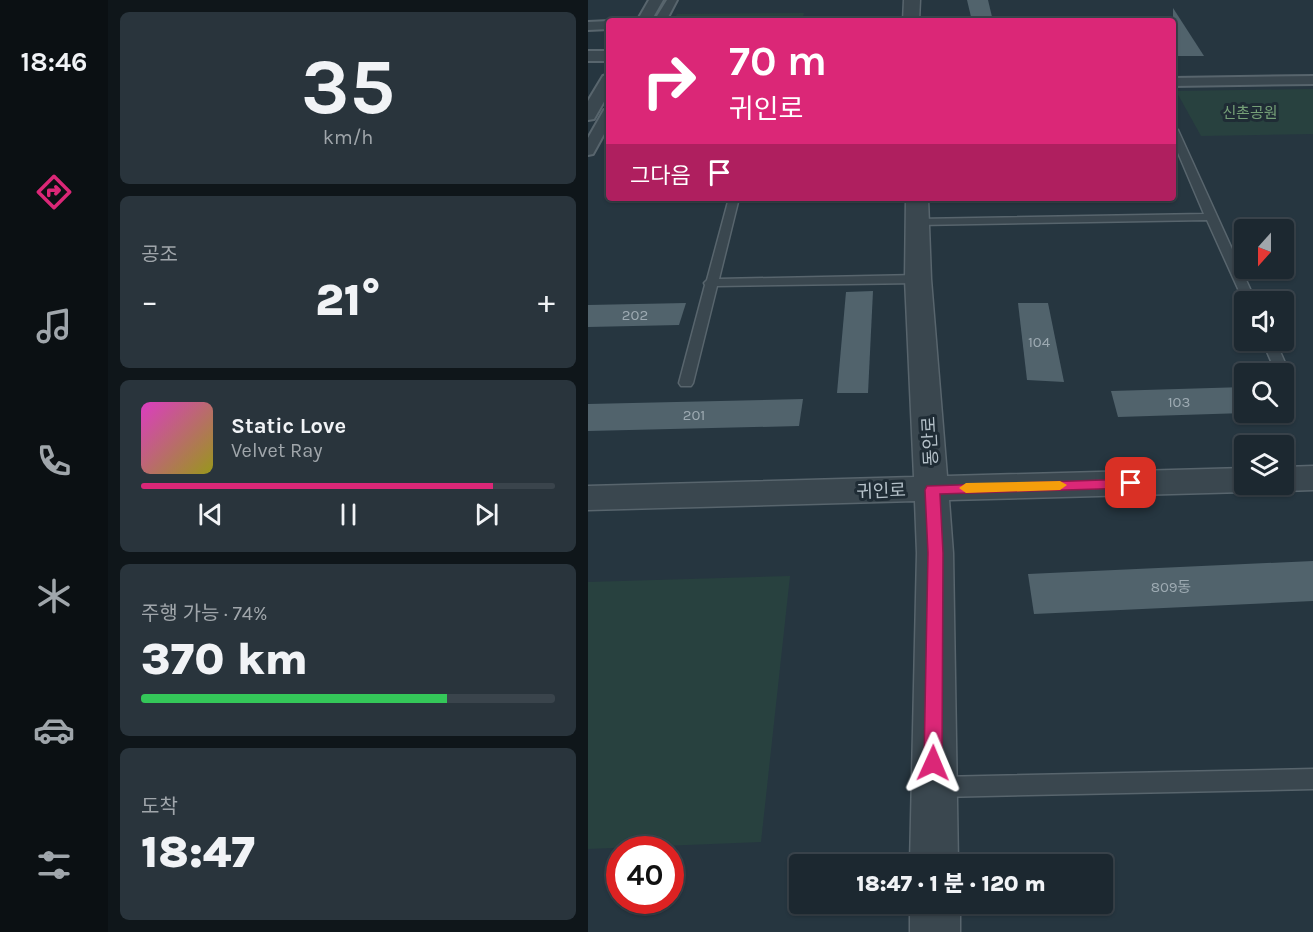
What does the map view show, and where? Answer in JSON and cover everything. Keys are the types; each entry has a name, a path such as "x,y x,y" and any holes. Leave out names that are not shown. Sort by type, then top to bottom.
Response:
{"street":[{"path":"646,18 656,0"},
{"path":"662,18 672,0"},
{"path":"911,18 912,0"},
{"path":"588,26 606,25"},
{"path":"588,57 606,56"},
{"path":"1176,82 1313,80"},
{"path":"588,115 606,88"},
{"path":"588,151 606,119"},
{"name":"동안로","path":"917,210 918,279 935,553 934,854"},
{"path":"1294,479 1313,478"},
{"name":"귀인로","path":"588,498 1234,480"},
{"path":"935,914 935,932"}],"lane":[{"path":"1176,137 1245,291"},
{"path":"686,383 710,283 733,201"},
{"path":"917,210 1211,217"},
{"path":"710,283 918,279"},
{"path":"933,787 1313,779"}],"green space":[{"path":"804,13 803,18 675,18 677,14"},
{"name":"신촌공원","path":"1313,89 1313,134 1201,136 1176,91"},
{"path":"790,576 761,842 684,845 684,836 606,836 606,848 588,849 588,582"}],"building":[{"path":"967,0 988,0 992,18 971,18"},
{"path":"1173,8 1204,56 1176,56 1176,18 1173,18"},
{"path":"873,291 868,393 837,393 846,292"},
{"path":"686,303 679,325 588,327 588,305"},
{"path":"1018,303 1048,303 1064,382 1027,380"},
{"path":"1234,387 1234,413 1118,417 1111,391"},
{"path":"803,399 799,426 588,431 588,404"},
{"path":"1313,561 1313,601 1034,614 1028,574"}],"slow traffic":[{"path":"966,488 1060,485"}],"route":[{"path":"933,763 935,553 932,490 1131,483"}]}
